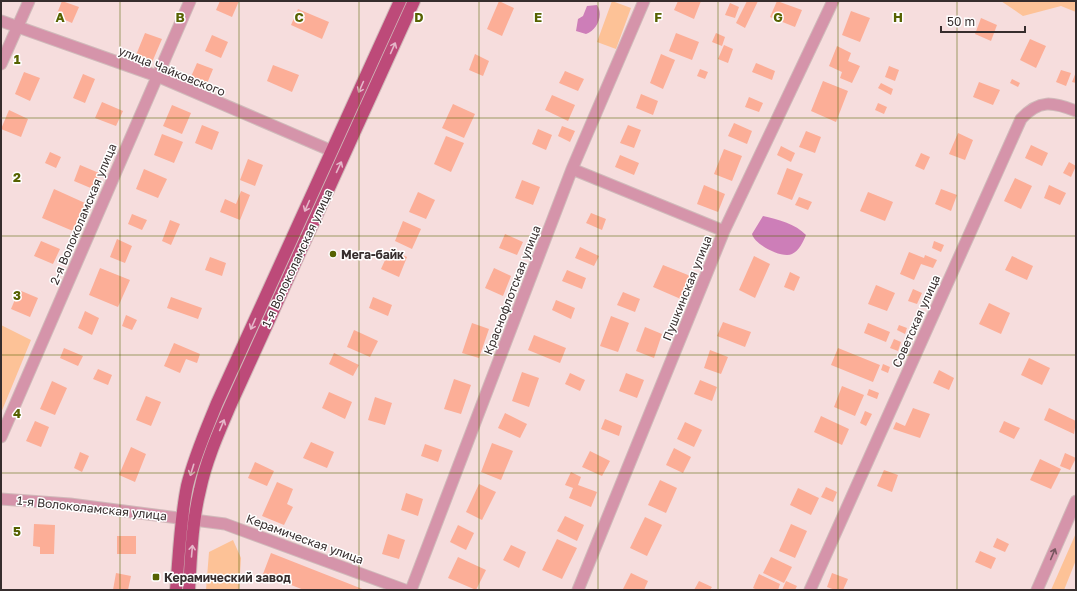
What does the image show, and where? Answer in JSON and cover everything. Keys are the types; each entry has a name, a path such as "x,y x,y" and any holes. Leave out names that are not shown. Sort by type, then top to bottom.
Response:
{"main road":[{"name":"1-я Волоколамская улица","path":"176,590 182,518 189,479 204,436 400,1"},
{"name":"1-я Волоколамская улица","path":"189,590 199,490 206,465 227,413 414,1"}],"street":[{"path":"1,64 29,1"},
{"name":"2-я Волоколамская улица","path":"1,437 190,1"},
{"name":"Краснофлотская улица","path":"411,590 572,169 644,1"},
{"name":"Пушкинская улица","path":"578,590 724,231 833,1"},
{"name":"улица Чайковского","path":"1,21 157,76 332,151"},
{"name":"Советская улица","path":"810,590 1021,119 1030,109 1044,105 1058,104 1076,111"},
{"path":"572,169 724,231"},
{"name":"1-я Волоколамская улица","path":"1,499 70,504 195,520"},
{"path":"1037,590 1076,501"},
{"name":"Керамическая улица","path":"195,520 225,524 405,590"}],"shaded area":[{"path":"612,1 631,8 616,49 597,42"},
{"path":"1001,1 1076,1 1076,12 1061,6 1023,16"},
{"path":"597,5 600,13 596,26 586,34 576,31 578,19 583,16 587,6"},
{"path":"763,216 780,220 802,231 806,235 799,249 792,254 787,255 775,253 758,242 752,234"},
{"path":"1,325 31,340 1,413"},
{"path":"1076,533 1076,560 1064,590 1051,590"},
{"path":"233,540 241,558 239,590 206,590 209,552"}],"building":[{"path":"62,1 79,7 72,23 56,16"},
{"path":"220,1 239,1 232,17 216,10"},
{"path":"499,1 514,8 502,36 487,29"},
{"path":"678,1 701,1 694,19 674,10"},
{"path":"747,1 758,1 745,28 736,23"},
{"path":"777,1 802,10 795,27 770,17"},
{"path":"730,3 739,7 735,18 725,15"},
{"path":"298,9 329,22 322,39 291,25"},
{"path":"851,11 870,18 860,42 842,35"},
{"path":"981,18 997,25 991,41 975,34"},
{"path":"145,33 162,39 150,67 134,60"},
{"path":"676,33 699,42 692,60 669,51"},
{"path":"716,33 725,37 722,46 712,42"},
{"path":"212,35 228,42 221,58 205,51"},
{"path":"1030,39 1046,46 1036,68 1020,60"},
{"path":"724,45 733,49 728,63 718,59"},
{"path":"837,46 851,53 848,61 860,66 852,83 840,78 842,72 829,66"},
{"path":"475,54 489,61 483,76 469,70"},
{"path":"661,54 675,60 663,89 650,83"},
{"path":"197,63 213,69 206,86 190,79"},
{"path":"756,63 775,71 772,80 752,72"},
{"path":"273,65 299,75 292,92 267,81"},
{"path":"889,66 899,70 895,81 885,77"},
{"path":"700,69 708,72 705,79 697,76"},
{"path":"1061,70 1071,73 1066,86 1056,82"},
{"path":"565,71 584,79 578,91 559,83"},
{"path":"24,72 40,78 30,101 15,94"},
{"path":"1076,72 1076,83 1072,82"},
{"path":"83,74 95,79 85,103 73,98"},
{"path":"1012,79 1020,83 1018,87 1010,83"},
{"path":"823,81 848,91 836,122 811,111"},
{"path":"979,82 1000,90 993,105 973,97"},
{"path":"881,83 893,89 891,95 878,88"},
{"path":"641,94 658,101 653,115 636,108"},
{"path":"552,95 575,105 568,121 545,110"},
{"path":"749,97 763,103 759,112 745,107"},
{"path":"102,102 123,111 116,126 95,118"},
{"path":"878,103 887,107 884,114 875,110"},
{"path":"453,104 475,114 464,138 442,128"},
{"path":"172,105 191,113 182,134 163,126"},
{"path":"9,110 28,119 21,137 1,129"},
{"path":"734,123 752,131 747,144 728,136"},
{"path":"202,125 219,132 212,150 195,143"},
{"path":"628,125 641,130 634,148 620,143"},
{"path":"562,126 575,131 570,142 558,136"},
{"path":"538,129 552,135 546,150 532,144"},
{"path":"806,131 821,137 815,153 799,147"},
{"path":"958,133 973,140 965,160 949,154"},
{"path":"162,134 183,142 174,163 154,155"},
{"path":"446,136 464,143 451,172 434,164"},
{"path":"1031,145 1048,153 1042,166 1025,158"},
{"path":"781,146 795,153 791,162 777,155"},
{"path":"724,149 742,156 732,181 714,174"},
{"path":"50,152 61,157 56,168 45,163"},
{"path":"921,153 930,157 924,170 915,166"},
{"path":"620,155 639,163 634,175 615,167"},
{"path":"248,159 263,165 255,186 240,180"},
{"path":"1069,162 1076,166 1071,177 1063,173"},
{"path":"80,165 99,173 93,189 74,181"},
{"path":"787,168 803,174 792,200 777,194"},
{"path":"144,169 167,179 158,198 136,189"},
{"path":"1015,178 1032,186 1021,209 1004,201"},
{"path":"522,180 540,187 533,205 515,198"},
{"path":"704,185 725,194 718,212 697,204"},
{"path":"1049,185 1066,193 1060,205 1044,198"},
{"path":"54,189 85,203 73,231 42,218"},
{"path":"941,189 957,195 951,211 935,204"},
{"path":"241,191 250,195 240,220 220,212 225,199 236,204"},
{"path":"418,192 435,200 426,219 409,212"},
{"path":"868,192 893,202 885,221 860,211"},
{"path":"799,197 812,202 808,210 795,205"},
{"path":"591,213 606,219 602,230 586,223"},
{"path":"132,214 147,220 142,230 128,224"},
{"path":"170,220 180,224 171,245 162,241"},
{"path":"403,221 421,229 412,249 395,241"},
{"path":"505,234 523,242 517,255 499,248"},
{"path":"117,239 132,246 125,263 110,257"},
{"path":"41,241 60,249 53,264 34,256"},
{"path":"934,241 944,245 941,252 932,248"},
{"path":"580,247 599,256 594,266 575,258"},
{"path":"390,249 407,257 399,277 381,269"},
{"path":"909,252 924,258 925,255 937,260 933,268 921,264 914,280 900,274"},
{"path":"754,256 770,264 755,298 739,290"},
{"path":"1012,256 1033,266 1027,280 1005,270"},
{"path":"210,257 226,263 222,276 205,270"},
{"path":"663,265 693,277 683,300 653,287"},
{"path":"100,268 130,280 118,307 89,295"},
{"path":"494,268 511,276 503,296 485,288"},
{"path":"567,270 586,278 582,289 562,281"},
{"path":"790,272 800,277 794,291 784,287"},
{"path":"876,285 895,293 887,311 868,304"},
{"path":"913,289 922,293 917,304 908,301"},
{"path":"19,290 38,298 30,317 11,309"},
{"path":"623,292 640,299 635,312 617,305"},
{"path":"171,297 202,308 198,319 167,308"},
{"path":"373,297 392,305 388,316 369,308"},
{"path":"556,300 575,308 571,319 552,310"},
{"path":"989,303 1010,313 1001,334 979,324"},
{"path":"85,311 99,318 92,335 78,328"},
{"path":"126,315 137,320 132,330 122,326"},
{"path":"611,316 629,323 618,352 600,346"},
{"path":"723,322 751,332 745,347 717,336"},
{"path":"472,323 489,329 479,358 462,353"},
{"path":"868,323 890,332 886,342 864,333"},
{"path":"899,325 907,328 905,334 897,330"},
{"path":"645,327 662,334 654,358 636,351"},
{"path":"354,330 378,341 370,357 347,347"},
{"path":"534,335 566,348 560,363 528,350"},
{"path":"894,339 901,342 898,351 890,348"},
{"path":"174,343 200,354 197,363 186,359 180,373 164,366"},
{"path":"64,348 83,356 78,366 60,358"},
{"path":"838,348 880,365 873,382 831,365"},
{"path":"710,350 728,357 721,374 704,368"},
{"path":"334,353 359,365 353,376 329,364"},
{"path":"1029,358 1050,368 1042,385 1021,375"},
{"path":"883,364 890,367 888,373 881,370"},
{"path":"98,369 112,375 108,385 93,379"},
{"path":"939,370 954,378 949,390 933,383"},
{"path":"522,372 539,378 529,407 512,401"},
{"path":"570,373 585,380 580,391 565,384"},
{"path":"626,373 644,380 637,398 619,391"},
{"path":"454,379 471,385 461,414 444,409"},
{"path":"700,380 717,387 712,401 694,394"},
{"path":"52,381 67,388 55,415 40,409"},
{"path":"842,386 864,395 855,416 834,407"},
{"path":"869,389 879,393 877,399 867,395"},
{"path":"329,392 352,402 345,419 322,408"},
{"path":"146,396 161,402 151,426 136,420"},
{"path":"375,397 392,403 385,425 368,420"},
{"path":"913,408 930,414 920,438 893,429 896,422 905,426"},
{"path":"1049,408 1076,421 1074,434 1044,420"},
{"path":"865,411 872,414 866,426 860,423"},
{"path":"505,413 527,424 520,438 498,428"},
{"path":"821,416 849,429 842,445 814,432"},
{"path":"605,419 622,426 619,436 601,429"},
{"path":"35,421 49,427 41,447 26,441"},
{"path":"1004,421 1020,428 1014,439 999,432"},
{"path":"685,422 702,430 694,447 677,439"},
{"path":"311,442 334,452 327,468 303,458"},
{"path":"492,443 513,451 501,480 481,472"},
{"path":"425,444 442,450 438,462 421,456"},
{"path":"131,447 146,454 135,482 119,475"},
{"path":"674,448 691,457 683,473 666,465"},
{"path":"590,451 610,461 602,476 582,467"},
{"path":"80,452 89,456 82,472 74,468"},
{"path":"1065,453 1076,458 1070,470 1060,466"},
{"path":"1040,459 1061,469 1051,489 1030,480"},
{"path":"255,462 274,471 267,486 248,478"},
{"path":"884,470 898,475 892,492 877,486"},
{"path":"571,472 581,477 578,485 597,492 591,507 569,498 573,488 565,485"},
{"path":"660,480 677,488 666,513 648,505"},
{"path":"277,482 293,489 287,504 293,507 284,525 262,516"},
{"path":"479,484 496,492 482,520 466,512"},
{"path":"826,487 837,492 833,502 821,497"},
{"path":"798,488 819,498 811,515 790,505"},
{"path":"406,493 423,499 418,516 401,510"},
{"path":"565,516 584,525 577,541 557,531"},
{"path":"645,517 662,525 647,556 630,548"},
{"path":"34,524 55,525 54,554 40,554 40,547 33,546"},
{"path":"791,524 807,531 795,558 779,551"},
{"path":"458,525 474,533 466,550 450,542"},
{"path":"388,534 405,540 399,559 382,554"},
{"path":"117,536 136,536 136,554 117,554"},
{"path":"997,538 1009,544 1005,552 993,547"},
{"path":"557,539 577,548 562,579 542,570"},
{"path":"511,545 526,552 519,568 503,560"},
{"path":"980,551 996,558 991,569 975,562"},
{"path":"271,553 365,590 304,590 263,574"},
{"path":"458,557 486,570 476,590 448,578"},
{"path":"771,557 792,567 784,583 763,573"},
{"path":"116,573 131,576 128,590 113,590"},
{"path":"631,573 648,581 644,590 623,589"},
{"path":"832,573 848,579 843,590 835,590 827,587"},
{"path":"759,574 780,584 778,590 757,590 753,588"},
{"path":"699,581 712,587 710,590 694,590"},
{"path":"786,581 797,586 795,590 782,590"}],"place":[{"name":"Мега-байк","path":"333,254"},
{"name":"Керамический завод","path":"156,577"}]}
